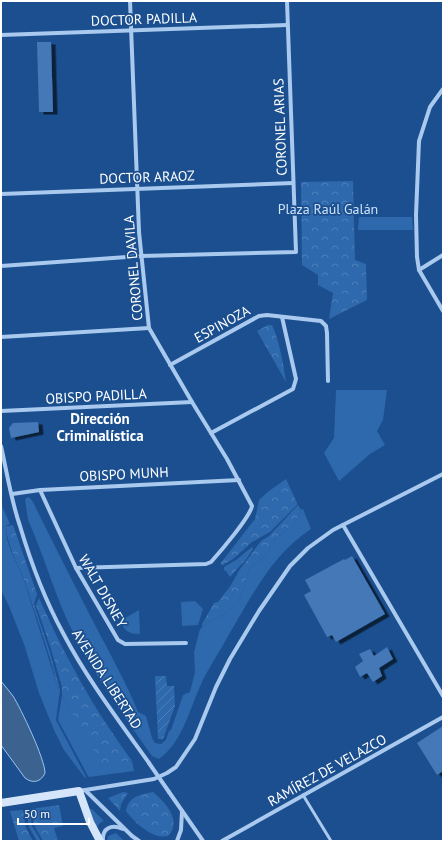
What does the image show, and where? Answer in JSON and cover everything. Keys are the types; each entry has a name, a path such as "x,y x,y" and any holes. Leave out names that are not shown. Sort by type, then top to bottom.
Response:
{"main road":[{"path":"1,803 82,790 90,822 102,841"}],"street":[{"name":"CORONEL DAVILA","path":"76,568 206,564 212,562 251,511 252,506 239,480 170,365 150,328 141,256 130,1"},
{"name":"CORONEL ARIAS","path":"141,256 296,252 287,1"},
{"name":"DOCTOR PADILLA","path":"1,35 287,25"},
{"path":"443,89 430,107 419,141 416,215 417,257 419,270 443,311"},
{"name":"DOCTOR ARAOZ","path":"1,194 293,183"},
{"path":"419,270 443,255"},
{"path":"1,266 141,256"},
{"name":"ESPINOZA","path":"170,365 259,316 267,315 321,321 326,326 328,381"},
{"path":"211,434 293,389 296,379 282,317"},
{"path":"1,337 150,328"},
{"name":"OBISPO PADILLA","path":"1,411 192,402"},
{"name":"AVENIDA LIBERTAD","path":"1,446 19,526 51,609 88,677 203,841"},
{"path":"82,790 154,779 176,767 195,739 216,687 230,659 259,611 290,566 308,548 332,530 443,474"},
{"name":"OBISPO MUNH","path":"12,494 40,490 239,480"},
{"name":"WALT DISNEY","path":"40,490 76,568 118,640 125,644 186,643"},
{"path":"344,525 443,696"},
{"name":"RAMÍREZ DE VELAZCO","path":"222,841 443,718"},
{"path":"82,790 138,841"},
{"path":"177,841 181,830 182,811"},
{"path":"102,841 104,831 115,827 125,829"},
{"path":"132,836 135,841"}],"lane":[{"path":"304,796 331,841"}],"green space":[{"name":"Plaza Raúl Galán","path":"353,181 355,260 366,264 367,300 329,319 333,293 318,285 318,275 302,265 301,182"},
{"path":"359,217 412,217 413,230 358,230"},
{"path":"268,325 272,325 277,339 286,382 257,331"},
{"path":"336,390 387,390 383,420 377,431 385,445 370,454 339,481 324,453 334,438"},
{"path":"286,479 297,505 270,532 252,542 233,559 223,565 220,564 255,519 259,500"},
{"path":"28,497 33,502 123,679 138,712 146,716 152,738 155,743 161,744 166,740 169,731 171,730 183,695 190,692 195,672 194,652 200,629 207,623 223,615 238,602 249,569 266,555 277,537 295,523 301,510 303,509 311,529 297,539 273,564 253,593 205,676 179,736 167,752 159,759 152,756 107,691 86,657 68,622 28,520 25,499"},
{"path":"298,505 301,510 295,523 277,537 266,555 249,569 238,602 223,615 202,627 202,624 214,603 218,602 231,585 240,569 261,541 269,536"},
{"path":"2,506 10,524 6,526 7,539 24,580 57,685 60,690 56,720 86,777 85,778 64,750 54,730 39,693 25,647 1,590"},
{"path":"13,525 37,594 34,604 50,652 60,690 57,685 25,582 7,535 6,527"},
{"path":"252,547 253,549 247,558 230,577 224,570 224,567 236,560"},
{"path":"39,598 76,673 106,723 132,761 101,762 62,695 62,687 36,605"},
{"path":"195,601 203,609 198,625 182,626 181,602"},
{"path":"139,610 140,634 130,633 125,630 120,621"},
{"path":"155,676 166,676 167,686 174,686 175,706 163,739 158,739"},
{"path":"62,695 69,707 130,762 132,761 134,771 88,776 58,720"},
{"path":"123,792 128,793 121,804 120,811 108,798"},
{"path":"153,792 163,801 171,812 174,824 168,836 162,837 150,833 139,825 126,811 127,806 132,799 139,795"},
{"path":"59,805 63,826 54,828 58,841 43,841 34,825 31,809"},
{"path":"26,809 29,809 32,826 41,841 37,841 29,827"},
{"path":"92,809 104,821 97,827 89,810"},
{"path":"23,810 26,828 33,841 19,841 10,811"},
{"path":"116,833 124,841 107,841 108,836"}],"shaded area":[{"path":"1,681 17,702 41,757 45,773 39,780 31,781 25,778 1,745"}],"building":[{"path":"37,42 51,42 53,112 39,112"},
{"path":"38,422 39,432 11,438 9,428 13,423"},
{"path":"352,556 385,614 336,642 332,635 327,637 304,595 311,591 305,580"},
{"path":"387,647 393,659 379,668 382,676 373,682 367,673 360,677 355,667 363,661 359,654 370,649 374,656"},
{"path":"443,726 443,771 437,775 417,743"}],"district":[{"name":"Dirección Criminalística","path":"100,426"}]}
